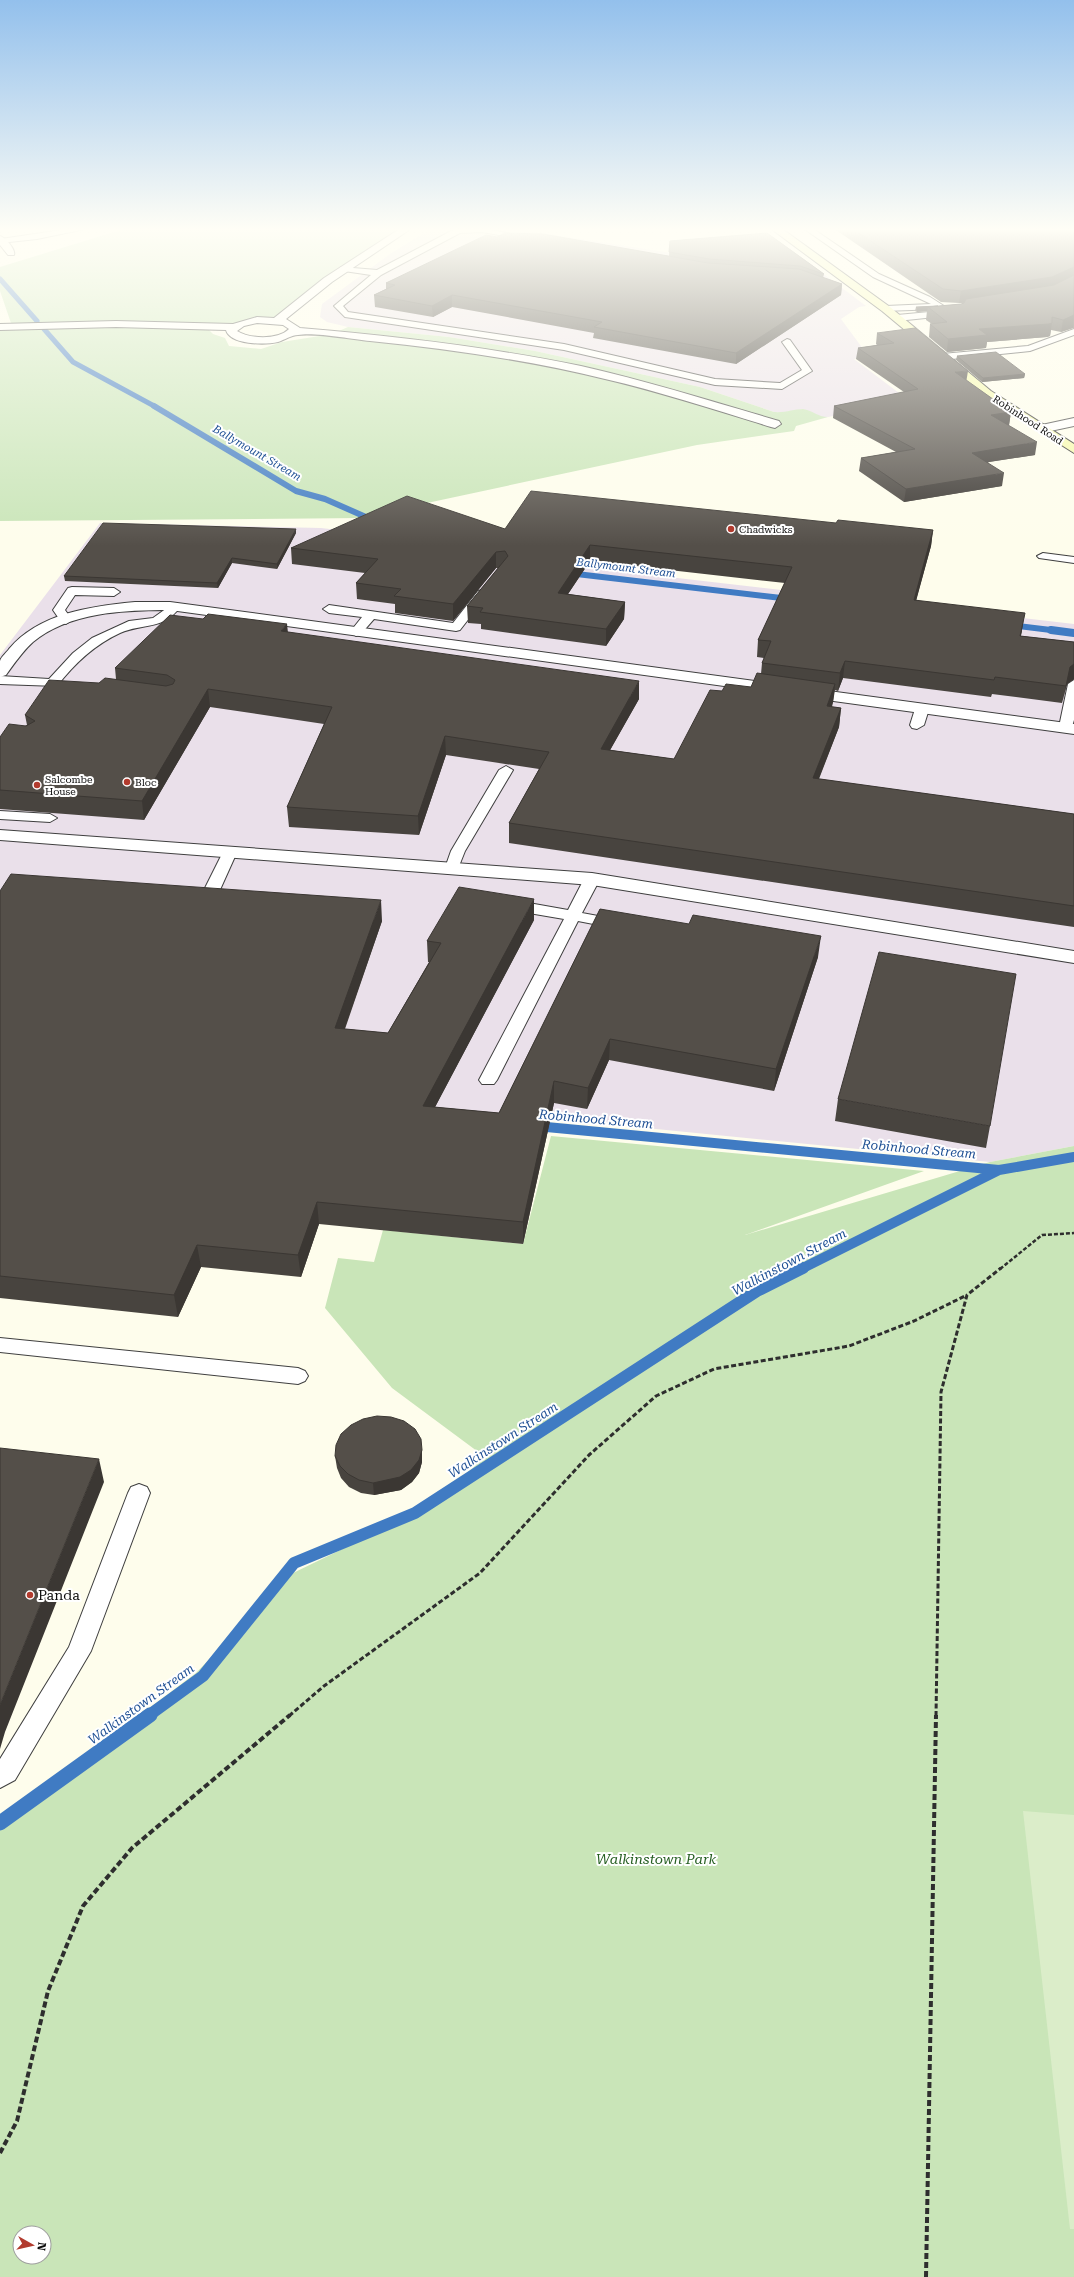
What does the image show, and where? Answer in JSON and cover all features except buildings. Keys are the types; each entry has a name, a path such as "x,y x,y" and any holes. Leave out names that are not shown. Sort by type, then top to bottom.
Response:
{"street":[{"path":"234,334 251,340 275,339 286,334"},
{"path":"335,334 452,347 582,370 653,388 775,424"},
{"name":"Robinhood Road","path":"916,334 987,393 1074,449"},
{"path":"1041,429 1074,422"},
{"path":"0,672 19,647 32,635 52,625 66,620 115,609 151,606 174,607 1070,728"},
{"path":"4,836 592,879 1074,957"}],"lane":[{"path":"479,334 564,347 716,382 782,386 807,371 787,342"},
{"path":"942,357 1030,348 1068,334"},
{"path":"1043,556 1074,560"},
{"path":"329,609 456,627 491,583"},
{"path":"66,620 59,610 72,591 114,592"},
{"path":"52,683 65,666 93,642 115,630 135,623 158,621 174,607"},
{"path":"356,632 371,615"},
{"path":"0,680 68,685"},
{"path":"1070,728 1074,684"},
{"path":"917,725 922,709"},
{"path":"452,868 458,851 506,770"},
{"path":"0,815 50,818"},
{"path":"4,836 20,816"},
{"path":"211,892 230,852"},
{"path":"488,1080 592,879"},
{"path":"523,908 637,927"},
{"path":"0,1345 298,1376"},
{"path":"0,1777 6,1772 79,1651 139,1493"}],"path":[{"path":"0,2153 17,2121 48,1991 83,1906 132,1848 324,1686 480,1573 589,1455 656,1396 714,1369 849,1346 914,1321 967,1295 1042,1235 1074,1232"},
{"path":"926,2277 941,1392 967,1295"}],"shaded area":[{"path":"421,334 852,334 869,357 854,359 911,402 828,417 819,417 803,409 784,413 774,412 700,387 535,351 449,337"},
{"path":"100,523 321,528 414,539 634,573 1074,624 1074,1146 990,1162 0,1064 0,655"}],"green space":[{"path":"0,334 214,334 225,338 229,346 261,349 282,342 330,334 421,334 449,337 535,351 700,387 774,412 803,409 828,417 796,426 794,431 697,445 363,518 0,521"},
{"name":"Walkinstown Park","path":"551,1136 924,1171 745,1235 990,1162 1074,1146 1074,2277 0,2277 0,1821 196,1673 291,1574 427,1508 485,1457 392,1388 325,1308 338,1258 374,1262 383,1230 523,1244"},
{"path":"1023,1811 1074,1815 1074,2229 1070,2229"}],"waterway":[{"name":"Ballymount Stream","path":"49,334 73,362 156,407"},
{"name":"Ballymount Stream","path":"154,406 296,491 325,499 375,521"},
{"name":"Ballymount Stream","path":"568,573 790,599"},
{"name":"Ballymount Stream","path":"1010,625 1054,630"},
{"name":"Ballymount Stream","path":"1054,630 1059,631"},
{"name":"Ballymount Stream","path":"1054,630 1074,633"},
{"name":"Robinhood Stream","path":"536,1126 999,1170"},
{"name":"Walkinstown Stream","path":"999,1170 1074,1157"},
{"name":"Walkinstown Stream","path":"148,1716 203,1676 294,1563 415,1513 757,1291 999,1170"},
{"name":"Walkinstown Stream","path":"0,1823 150,1715"}],"place":[{"name":"Chadwicks","path":"731,529"},
{"name":"Bloc","path":"127,782"},
{"name":"Salcombe House","path":"37,785"},
{"name":"Panda","path":"30,1595"}]}
